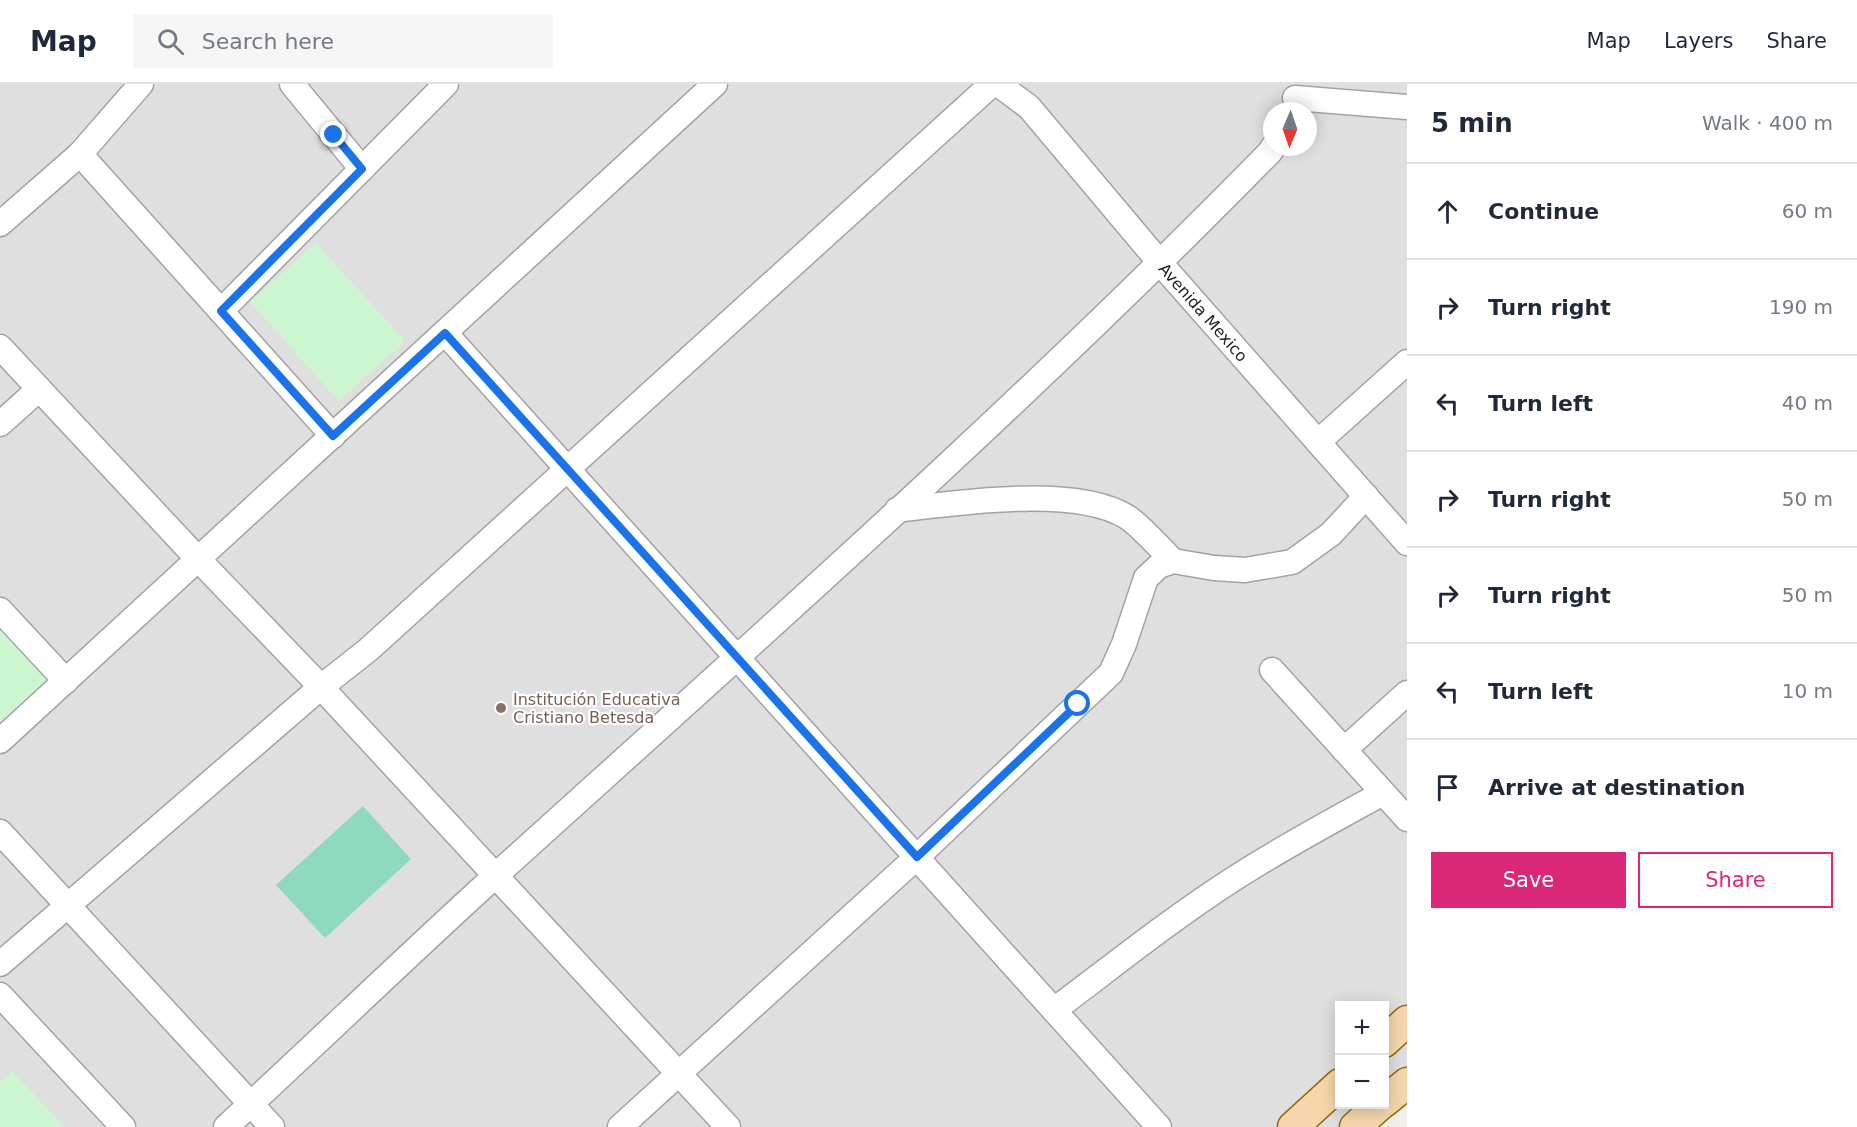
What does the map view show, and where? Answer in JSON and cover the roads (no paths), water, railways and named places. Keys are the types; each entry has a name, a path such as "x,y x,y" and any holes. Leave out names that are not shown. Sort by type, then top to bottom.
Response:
{"main road":[{"path":"1389,1037 1407,1021"},
{"path":"1389,1098 1407,1083"},
{"path":"1293,1127 1335,1089"},
{"path":"1355,1127 1376,1109"}],"street":[{"path":"0,224 80,154 141,84"},
{"path":"292,84 362,169"},
{"path":"221,311 446,84"},
{"path":"0,741 715,84"},
{"path":"0,964 321,687 368,650 992,84"},
{"name":"Avenida Mexico","path":"998,84 1029,107 1161,264 1407,543"},
{"path":"1294,98 1407,107"},
{"path":"80,154 333,436"},
{"path":"226,1127 495,877 739,658 1161,264 1264,156"},
{"path":"445,333 568,467 1159,1127"},
{"path":"0,347 321,687 728,1127"},
{"path":"1318,442 1407,362"},
{"path":"0,424 39,389"},
{"path":"620,1127 917,857 1111,673 1124,644 1146,578 1159,566 1173,561 1214,568 1245,570 1292,562 1331,534 1366,496"},
{"path":"897,510 990,499 1063,500 1100,505 1128,517 1173,561"},
{"path":"0,610 66,681"},
{"path":"1272,670 1407,819"},
{"path":"1344,750 1407,693"},
{"path":"1054,1010 1165,926 1231,880 1291,843 1383,793"},
{"path":"0,832 272,1127"},
{"path":"0,994 123,1127"}],"place":[{"name":"Institución Educativa Cristiano Betesda","path":"501,708"}]}
